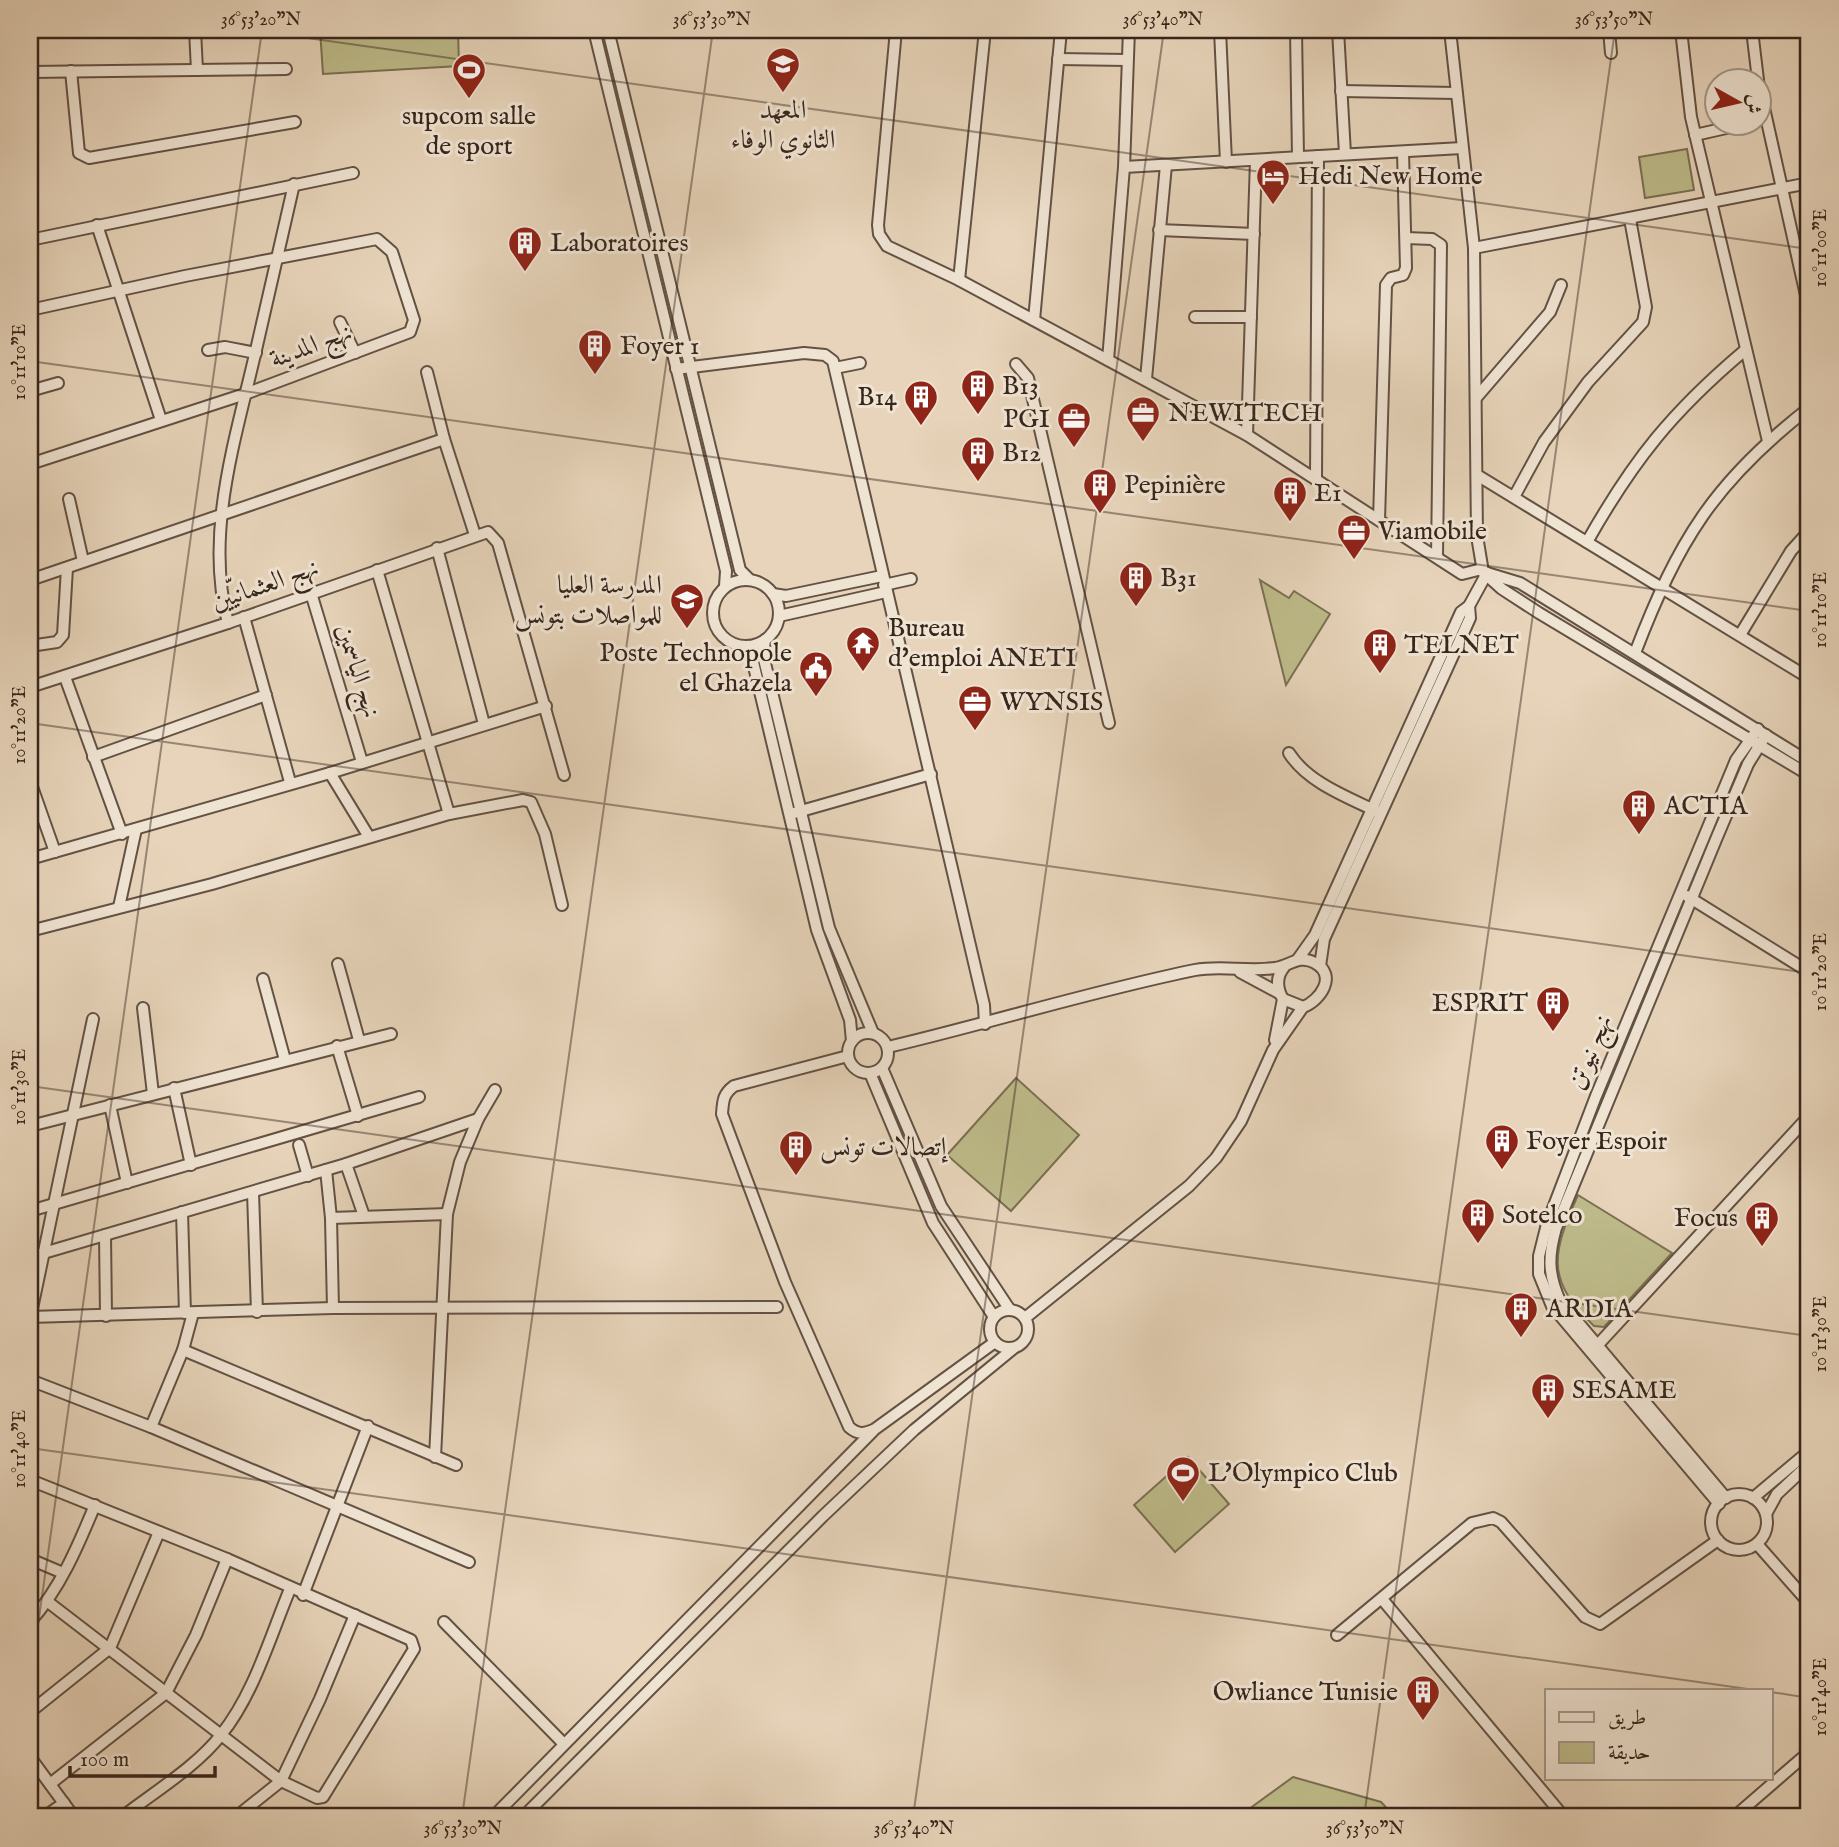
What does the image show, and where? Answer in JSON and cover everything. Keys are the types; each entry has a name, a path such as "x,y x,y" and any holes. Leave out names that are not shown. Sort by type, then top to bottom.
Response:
{"street":[{"path":"195,30 197,70"},
{"path":"594,30 726,571 725,586 714,609 714,623 724,637 744,647 756,647 772,634 779,616 779,604 773,594"},
{"path":"608,30 740,570 750,580 773,594 786,596 911,579"},
{"path":"895,30 878,234 887,246 959,280 1247,435 1316,477 1464,575 1484,571 1520,583 1635,653 1758,736 1809,775"},
{"path":"959,280 985,30"},
{"path":"1034,320 1061,30"},
{"path":"1108,360 1124,167 1129,30"},
{"path":"1220,30 1226,162"},
{"path":"1296,30 1298,157"},
{"path":"1338,30 1345,154"},
{"path":"1450,30 1474,248 1477,536 1484,571 1502,589 1539,612 1758,736 1809,757"},
{"path":"1609,30 1611,53"},
{"path":"1681,30 1695,135 1744,351 1768,441"},
{"path":"1752,30 1756,66"},
{"path":"1058,59 1127,60"},
{"path":"30,72 286,69"},
{"path":"71,71 79,153 89,158 295,122"},
{"path":"1341,90 1456,93"},
{"path":"1695,135 1702,133"},
{"path":"1767,136 1809,309"},
{"path":"1124,167 1462,148"},
{"path":"1379,520 1386,285 1391,278 1405,272 1403,152"},
{"path":"1316,477 1318,156"},
{"path":"1247,435 1256,160"},
{"path":"1146,379 1166,165"},
{"path":"30,240 353,173"},
{"path":"1474,248 1809,183"},
{"path":"228,623 219,570 221,517 245,394 294,184"},
{"path":"1514,497 1544,442 1588,382 1643,322 1646,307 1630,219"},
{"path":"97,225 116,290 161,420"},
{"path":"1159,230 1254,234"},
{"path":"1405,238 1432,239 1441,245 1437,557"},
{"name":"نهج المدينة","path":"30,464 245,394 400,338 413,327 413,313 387,245 377,239 277,257"},
{"path":"30,310 277,257"},
{"path":"1476,398 1550,312 1561,285"},
{"path":"1195,317 1251,317"},
{"path":"340,322 355,353"},
{"path":"208,350 225,346 256,353"},
{"path":"1587,542 1619,485 1660,431 1694,393 1744,351"},
{"path":"676,369 804,353 831,357 985,1006 985,1024"},
{"path":"835,368 859,363"},
{"path":"1016,364 1028,377 1109,723"},
{"path":"427,372 444,439 475,535 486,532 494,535 502,555 564,775"},
{"path":"30,391 58,383"},
{"path":"1635,653 1660,586 1683,542 1713,499 1768,441 1809,408"},
{"path":"30,580 444,439"},
{"path":"1477,475 1809,678"},
{"path":"69,499 83,561"},
{"path":"1740,635 1791,551 1809,531"},
{"name":"نهج العثمانيّين","path":"30,687 228,623 475,535"},
{"path":"438,548 484,724"},
{"path":"30,646 61,639 67,568"},
{"path":"377,570 449,814"},
{"path":"1025,1318 1189,1186 1216,1158 1241,1121 1273,1050 1303,1007 1320,999 1325,986 1320,966 1324,939 1398,761 1470,618 1469,606 1484,571"},
{"path":"725,586 737,579 750,580"},
{"path":"779,616 884,584"},
{"name":"نهج الياسمين","path":"311,593 362,762"},
{"path":"244,617 290,782"},
{"path":"765,640 763,655 829,928 873,1033"},
{"path":"744,647 752,658 817,930 850,1020 852,1041 848,1056 856,1069 870,1073 882,1068 889,1055 888,1047 881,1037 865,1033 852,1041"},
{"path":"65,677 122,834"},
{"path":"93,757 266,695"},
{"path":"30,859 136,830 290,782 330,773 546,706"},
{"name":"نهج نيوتن","path":"1722,1501 1552,1306 1539,1256 1547,1224 1596,1096 1737,760 1758,736"},
{"name":"نهج نيوتن","path":"1546,1280 1556,1228 1758,736"},
{"path":"1289,753 1311,775 1376,811"},
{"path":"330,773 369,837"},
{"path":"788,814 931,774"},
{"path":"30,781 55,852"},
{"path":"30,931 212,884 449,814 523,800 531,802 545,834 562,905"},
{"path":"1273,1050 1281,996 1279,973 1298,959 1315,935 1376,811"},
{"path":"119,908 136,830"},
{"path":"1681,894 1809,972"},
{"path":"1298,959 1320,966"},
{"path":"338,964 359,1040"},
{"path":"888,1047 1196,970 1285,966"},
{"path":"1235,970 1303,1007"},
{"path":"263,979 285,1060"},
{"path":"143,1008 153,1094"},
{"path":"93,1019 30,1317 333,1308 777,1307"},
{"path":"30,1126 391,1034"},
{"path":"337,1046 358,1115"},
{"path":"848,1056 734,1086 723,1101 723,1114 785,1282 849,1427 856,1433 864,1434 875,1429"},
{"path":"523,1817 823,1516 914,1430 1027,1338 1025,1318 1010,1310 941,1206 882,1068"},
{"path":"870,1073 933,1223 994,1317"},
{"path":"174,1088 191,1165"},
{"path":"435,1457 447,1214 460,1162 478,1119 495,1090"},
{"path":"30,1211 419,1097"},
{"path":"110,1105 127,1183"},
{"path":"1593,1350 1809,1116"},
{"path":"30,1257 308,1176 478,1119"},
{"path":"299,1145 308,1176"},
{"path":"346,1164 364,1216"},
{"path":"326,1170 331,1218 333,1308"},
{"path":"253,1192 257,1312"},
{"path":"151,1427 183,1350 189,1313 182,1212"},
{"path":"331,1218 447,1214"},
{"path":"105,1236 106,1315"},
{"path":"1010,1310 994,1317 990,1325 995,1342 1007,1349 1014,1348"},
{"path":"492,1817 875,1429 995,1342"},
{"path":"183,1350 456,1465"},
{"path":"30,1380 151,1427 469,1562"},
{"path":"303,1595 368,1426"},
{"path":"1753,1498 1809,1451"},
{"path":"1766,1514 1753,1498 1742,1494 1722,1501 1711,1520 1718,1540 1736,1550 1757,1544 1764,1536 1766,1514 1777,1494 1809,1464"},
{"path":"30,1480 227,1559 303,1595 411,1640 412,1654 323,1797 317,1798 281,1781 48,1602"},
{"path":"30,1622 48,1602 94,1505"},
{"path":"1337,1635 1472,1523 1493,1518 1501,1522 1585,1617 1600,1623 1718,1540"},
{"path":"30,1712 110,1648 159,1532"},
{"path":"1757,1544 1809,1603"},
{"path":"30,1559 63,1573"},
{"path":"50,1784 166,1693 196,1635 227,1559"},
{"path":"122,1817 221,1735 249,1687 290,1589"},
{"path":"1382,1599 1564,1817"},
{"path":"236,1817 281,1781 320,1699 355,1615"},
{"path":"444,1622 564,1743"},
{"path":"1734,1817 1809,1752"},
{"path":"30,1757 74,1817"},
{"path":"44,1817 64,1803"}],"green space":[{"path":"320,30 458,30 459,66 323,74"},
{"path":"1687,149 1694,190 1645,198 1639,157"},
{"path":"1260,580 1289,598 1294,591 1330,614 1286,685"},
{"path":"1016,1078 1079,1135 1011,1211 947,1155"},
{"path":"1578,1195 1672,1253 1604,1327 1594,1326 1578,1310 1567,1294 1558,1265 1563,1233"},
{"name":"L'Olympico Club","path":"1188,1457 1229,1504 1175,1552 1134,1505"},
{"path":"1293,1777 1381,1802 1395,1817 1238,1817"}],"place":[{"name":"المعهد الثانوي الوفاء","path":"783,94"},
{"name":"supcom salle de sport","path":"469,100"},
{"name":"Hedi New Home","path":"1273,206"},
{"name":"Laboratoires","path":"525,273"},
{"name":"Foyer 1","path":"595,376"},
{"name":"B13","path":"978,416"},
{"name":"B14","path":"921,427"},
{"name":"NEWITECH","path":"1143,443"},
{"name":"PGI","path":"1074,449"},
{"name":"B12","path":"978,483"},
{"name":"Pepinière","path":"1100,515"},
{"name":"E1","path":"1290,523"},
{"name":"Viamobile","path":"1354,561"},
{"name":"B31","path":"1136,608"},
{"name":"المدرسة العليا للمواصلات بتونس","path":"687,630"},
{"name":"Bureau d'emploi ANETI","path":"863,673"},
{"name":"TELNET","path":"1380,675"},
{"name":"Poste Technopole el Ghazela","path":"816,698"},
{"name":"WYNSIS","path":"975,732"},
{"name":"ACTIA","path":"1639,836"},
{"name":"ESPRIT","path":"1553,1033"},
{"name":"Foyer Espoir","path":"1502,1171"},
{"name":"إتصالات تونس","path":"796,1177"},
{"name":"Sotelco","path":"1478,1245"},
{"name":"Focus","path":"1762,1248"},
{"name":"ARDIA","path":"1521,1339"},
{"name":"SESAME","path":"1548,1420"},
{"name":"L'Olympico Club","path":"1183,1503"},
{"name":"Owliance Tunisie","path":"1423,1722"}]}
